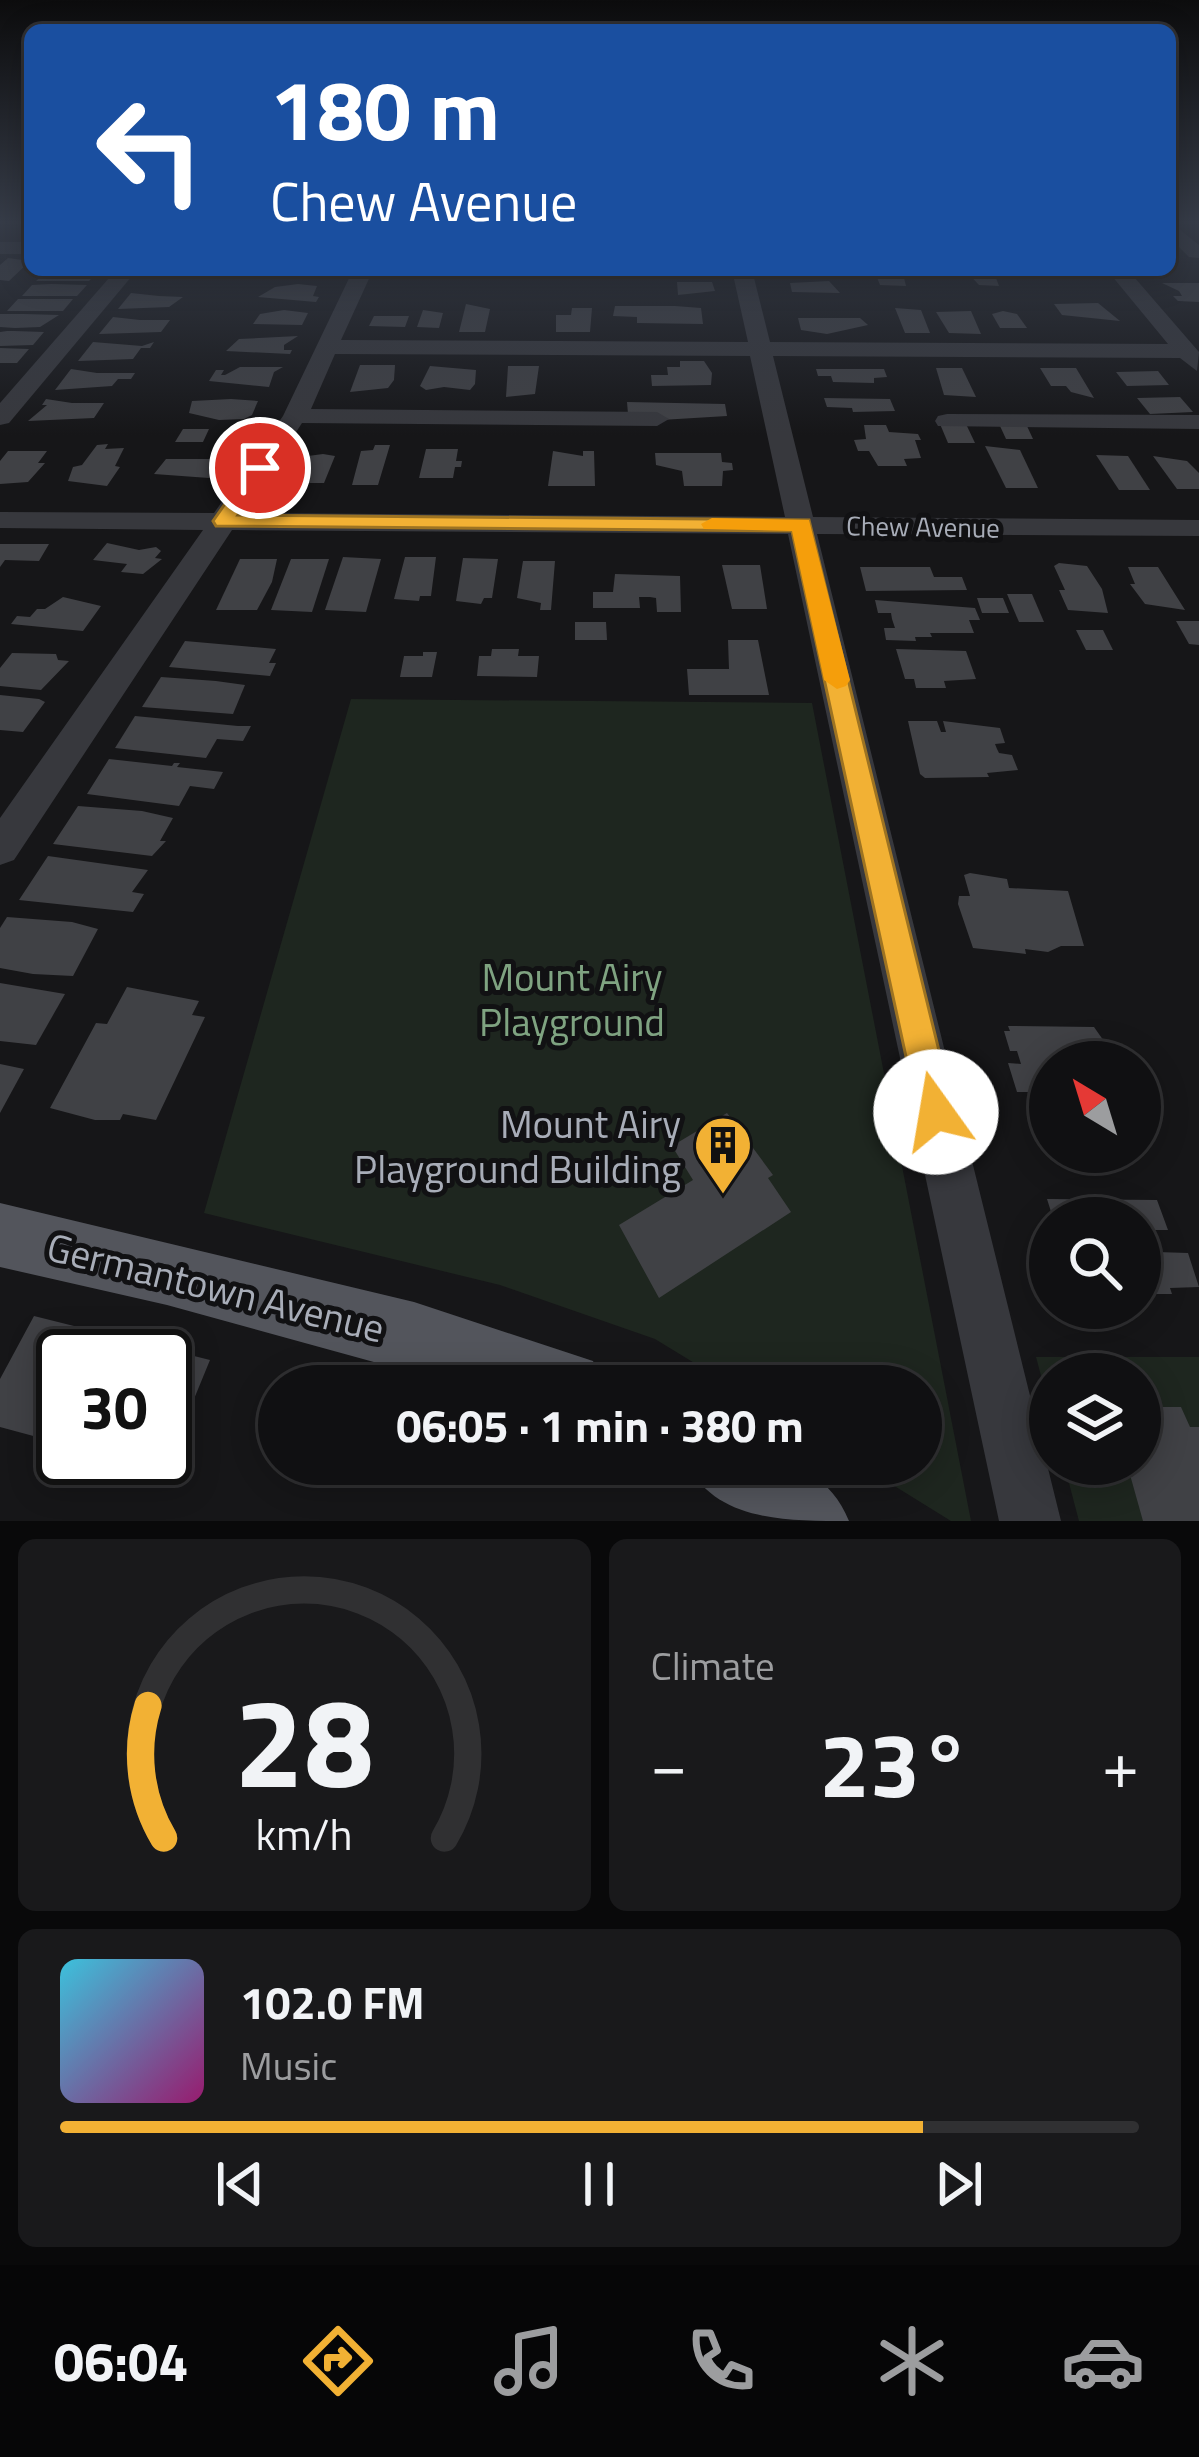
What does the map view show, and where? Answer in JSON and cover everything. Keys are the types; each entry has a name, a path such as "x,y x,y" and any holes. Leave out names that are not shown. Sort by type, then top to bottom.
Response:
{"main road":[{"name":"Germantown Avenue","path":"0,1236 392,1330 502,1365"},
{"path":"756,1485 811,1521"}],"street":[{"path":"0,418 107,293"},
{"path":"0,849 295,416 353,293"},
{"path":"747,293 1030,1521"},
{"path":"1137,293 1193,359"},
{"path":"328,347 760,349 1193,359"},
{"path":"295,416 657,419"},
{"path":"947,421 1199,422"},
{"name":"Chew Avenue","path":"0,520 1199,528"}],"green space":[{"name":"Mount Airy Playground","path":"351,699 812,703 941,1365 698,1365 655,1339 500,1285 204,1213"},
{"path":"1161,1357 1199,1357 1199,1521 1079,1521 1070,1485 1161,1485"},
{"name":"Mount Airy Playground","path":"942,1372 971,1521 951,1521 893,1485 942,1485"}],"building":[{"path":"25,293 80,293 77,296 22,296"},
{"path":"131,293 183,297 169,307 118,309"},
{"path":"314,293 319,297 316,302 258,297"},
{"path":"1199,293 1199,302 1178,301 1173,296"},
{"path":"18,299 73,299 63,311 7,311"},
{"path":"1098,303 1120,321 1062,315 1054,304"},
{"path":"466,304 490,309 485,332 459,332"},
{"path":"615,306 701,308 703,324 637,323 637,317 613,316"},
{"path":"572,308 592,308 590,332 556,332 556,315 571,315"},
{"path":"895,308 921,310 930,333 905,333"},
{"path":"423,310 443,313 439,328 417,327"},
{"path":"971,311 981,334 949,333 936,312"},
{"path":"308,313 302,325 253,324 260,314"},
{"path":"0,314 59,315 40,327 15,328 0,327"},
{"path":"992,314 1017,314 1027,328 1000,328"},
{"path":"374,316 409,316 405,327 369,326"},
{"path":"113,317 170,320 161,332 99,334"},
{"path":"798,318 860,318 868,325 827,334 801,330"},
{"path":"0,332 44,332 33,345 0,346"},
{"path":"298,336 284,345 284,350 292,350 290,354 226,351 239,339"},
{"path":"93,342 142,346 154,342 133,359 78,361"},
{"path":"0,348 29,349 17,363 0,363"},
{"path":"680,361 704,361 712,373 711,385 652,386 651,375 668,375 667,367 680,367"},
{"path":"360,365 395,365 394,380 388,388 350,392"},
{"path":"430,366 476,370 475,384 470,390 426,390 420,386"},
{"path":"508,366 539,366 535,394 506,397"},
{"path":"240,367 283,367 274,372 269,387 209,381 216,370 224,370 221,375 225,375"},
{"path":"936,368 962,368 976,397 944,395"},
{"path":"1040,368 1076,368 1094,398 1066,386 1051,386"},
{"path":"71,369 135,373 112,386 55,390"},
{"path":"816,369 884,369 887,377 874,378 874,383 833,382 831,376 818,376"},
{"path":"1158,371 1169,385 1127,386 1116,372"},
{"path":"1180,397 1193,412 1150,414 1137,398"},
{"path":"824,398 890,399 895,411 853,412 852,408 827,407"},
{"path":"46,399 104,403 94,418 28,421 47,405 42,405"},
{"path":"192,401 258,401 252,415 244,419 219,420 189,413"},
{"path":"627,402 725,404 727,416 661,420 628,414"},
{"path":"940,424 966,424 975,443 948,443"},
{"path":"864,425 886,425 889,432 918,434 921,440 915,440 921,458 904,459 907,466 878,466 869,451 858,451 854,440 866,439"},
{"path":"1000,426 1027,426 1033,439 1006,439"},
{"path":"183,429 209,429 203,442 175,442"},
{"path":"108,444 105,449 124,448 115,466 120,467 107,486 68,481 73,467 82,465 97,445"},
{"path":"375,445 390,445 378,485 352,485 361,451 373,450"},
{"path":"985,446 1020,450 1038,488 1006,488"},
{"path":"426,449 458,449 456,461 462,461 461,467 455,467 453,478 419,478"},
{"path":"8,451 47,451 38,463 45,463 28,482 0,484 0,461"},
{"path":"553,451 583,456 583,451 594,451 595,486 548,486"},
{"path":"216,453 232,453 226,465 214,469 219,473 209,478 154,474 166,459 213,459"},
{"path":"655,453 721,453 722,462 732,463 733,470 723,471 722,486 684,486 682,471 656,465"},
{"path":"1096,455 1128,456 1150,490 1119,490"},
{"path":"308,456 335,456 324,483 299,483"},
{"path":"1153,456 1187,461 1199,473 1199,489 1177,489"},
{"path":"107,543 139,550 156,547 161,551 155,558 162,559 143,574 121,572 127,564 93,560"},
{"path":"0,544 49,544 39,561 5,560 0,567"},
{"path":"343,557 381,559 366,612 325,610"},
{"path":"405,557 436,557 431,596 420,596 419,601 394,599"},
{"path":"463,558 498,559 492,598 484,598 481,604 456,601"},
{"path":"240,559 277,559 272,582 257,610 216,610"},
{"path":"291,559 329,559 312,612 271,610"},
{"path":"523,561 555,561 551,610 540,610 541,603 517,598"},
{"path":"722,565 760,565 767,609 732,609"},
{"path":"1054,566 1087,566 1102,589 1108,613 1068,610"},
{"path":"860,567 930,567 934,577 962,577 967,590 866,591"},
{"path":"1128,567 1158,567 1185,610 1145,604 1130,584 1135,584"},
{"path":"615,574 680,576 681,612 657,612 656,598 650,597 639,597 640,608 593,608 593,592 613,592"},
{"path":"1007,594 1032,594 1044,622 1019,622"},
{"path":"63,597 101,606 83,631 11,624 17,616 30,617"},
{"path":"977,598 1003,598 1009,613 982,613"},
{"path":"875,600 975,608 980,620 969,620 974,633 886,640 884,628 895,628 891,613 878,613"},
{"path":"1176,621 1199,621 1199,645 1189,644"},
{"path":"575,622 606,622 607,640 575,640"},
{"path":"1076,630 1103,630 1113,650 1086,650"},
{"path":"728,640 758,640 769,695 689,695 687,669 729,669"},
{"path":"185,641 276,649 269,663 276,663 270,676 169,667"},
{"path":"492,649 519,649 518,656 539,656 537,677 477,676 479,656 491,656"},
{"path":"896,649 966,651 976,679 944,681 946,688 916,688 914,679 905,679"},
{"path":"423,652 437,652 432,677 400,677 404,656 423,656"},
{"path":"12,653 56,654 58,660 69,661 41,690 0,686 0,668"},
{"path":"161,677 245,685 233,714 142,707"},
{"path":"0,695 45,702 23,732 0,730"},
{"path":"135,716 251,726 243,741 217,739 206,758 115,748"},
{"path":"908,721 937,721 941,732 946,732 943,721 1000,728 1005,743 995,744 997,749 1012,755 1018,770 987,773 989,777 925,778 920,774"},
{"path":"109,759 180,763 177,767 223,772 214,789 190,786 179,806 87,794"},
{"path":"78,806 173,818 160,841 166,841 152,856 53,844"},
{"path":"48,856 148,870 132,892 144,894 133,912 19,900"},
{"path":"964,875 1007,879 1009,888 1068,891 1084,946 1061,946 1048,952 1025,949 1026,954 973,948 958,904 959,896 970,896"},
{"path":"7,917 98,929 73,976 33,974 0,968 0,928"},
{"path":"0,983 65,994 36,1045 0,1041"},
{"path":"127,987 199,1001 192,1015 205,1017 156,1120 123,1114 120,1120 95,1120 50,1108 96,1023 107,1024"},
{"path":"1008,1026 1094,1027 1104,1041 1029,1041 1029,1092 1017,1092 1008,1063 1021,1064 1017,1051 1010,1051 1004,1031 1010,1031"},
{"path":"0,1064 24,1069 0,1113"},
{"name":"Mount Airy Playground Building","path":"727,1113 773,1175 768,1178 791,1212 659,1298 619,1225 693,1180 672,1146"},
{"path":"1161,1252 1188,1253 1199,1287 1170,1288 1172,1294 1161,1294"},
{"path":"34,1316 86,1329 36,1329 36,1437 0,1427 0,1379"},
{"path":"192,1356 210,1360 192,1404"},
{"path":"1161,1407 1181,1407 1190,1427 1199,1427 1199,1521 1143,1521 1133,1485 1161,1485"}],"slow traffic":[{"path":"712,524 801,525 837,680"}],"place":[{"name":"Mount Airy Playground Building","path":"723,1196"}],"route":[{"path":"260,468 224,521 801,525 936,1112"}]}
